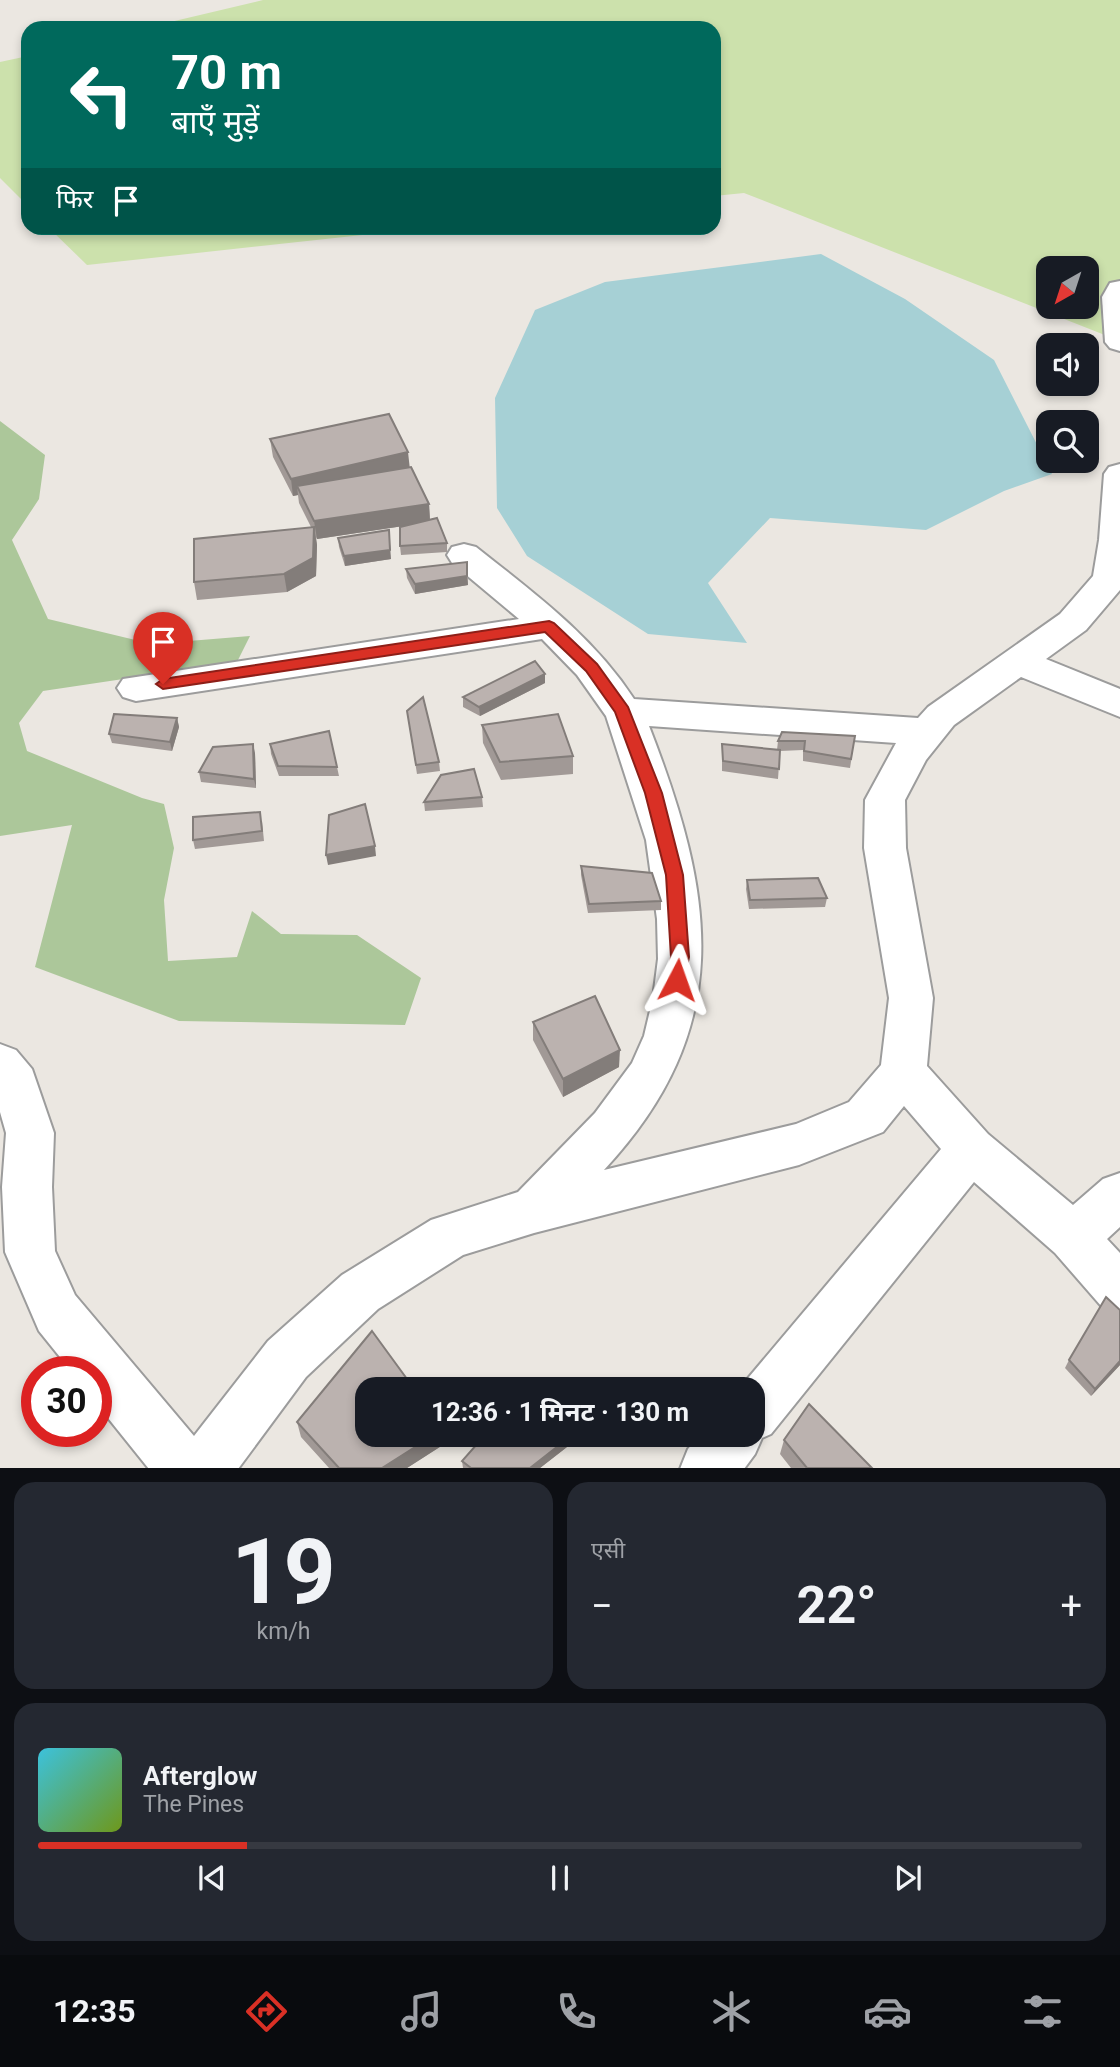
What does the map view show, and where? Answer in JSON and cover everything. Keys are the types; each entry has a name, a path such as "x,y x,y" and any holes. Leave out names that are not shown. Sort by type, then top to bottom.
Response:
{"street":[{"path":"1120,289 1116,297 1120,342"},
{"path":"204,1468 287,1359 360,1293 449,1236 534,1210 799,1144 866,1116 902,1072 911,998 885,848 885,800 910,752 941,716 1073,622 1110,579 1116,540 1120,474"},
{"path":"464,555 549,626 592,668 623,711 653,793 675,875 680,957 671,1027 650,1074 619,1118 534,1210"},
{"path":"136,688 549,626"},
{"path":"1019,662 1120,704"},
{"path":"623,711 927,732"},
{"path":"0,1065 15,1083 30,1133 27,1187 30,1252 57,1313 185,1468"},
{"path":"902,1072 971,1149 1073,1237 1120,1290"},
{"path":"765,1399 971,1149"},
{"path":"1073,1237 1120,1195"},
{"path":"708,1468 726,1447"}],"green space":[{"path":"263,0 1120,0 1120,341 1064,319 1099,319 1099,256 1036,256 1036,308 744,193 721,195 721,21 174,21"},
{"path":"21,58 21,199 0,178 0,62"},
{"path":"56,235 363,235 87,265"},
{"path":"0,421 45,455 39,499 12,540 48,619 152,644 250,636 232,672 130,678 43,691 19,723 27,751 142,798 164,804 174,848 164,900 168,961 237,957 252,911 281,934 357,935 421,978 405,1025 179,1021 35,967 72,825 0,836"}],"water":[{"path":"821,254 905,299 994,360 1036,443 1036,473 1052,474 1004,491 926,530 770,518 708,583 747,643 648,634 527,556 497,508 495,398 535,310 605,282"}],"building":[{"path":"389,414 408,452 291,479 270,439"},
{"path":"411,467 429,504 314,521 297,486"},
{"path":"437,518 447,543 400,546 400,527"},
{"path":"314,527 313,558 284,574 194,582 194,539"},
{"path":"389,530 390,550 344,556 338,538"},
{"path":"467,562 467,576 415,584 406,569"},
{"path":"535,661 545,674 479,707 463,697"},
{"path":"423,697 439,762 416,765 407,711"},
{"path":"114,714 177,718 170,742 109,734"},
{"path":"558,714 573,756 500,762 482,725"},
{"path":"329,731 337,767 278,766 270,744"},
{"path":"782,732 855,736 851,759 804,751 805,741 778,741"},
{"path":"253,744 254,779 199,772 213,747"},
{"path":"722,744 780,750 779,769 723,761"},
{"path":"474,769 482,797 424,802 441,775"},
{"path":"365,804 375,846 326,855 329,815"},
{"path":"260,812 262,831 193,840 193,817"},
{"path":"581,866 652,873 661,901 589,904"},
{"path":"818,878 827,898 750,900 747,880"},
{"path":"595,996 620,1050 563,1079 533,1022"},
{"path":"1106,1297 1120,1310 1120,1361 1095,1389 1069,1360"},
{"path":"372,1331 406,1377 355,1377 355,1447 415,1447 382,1468 339,1468 297,1422"},
{"path":"809,1404 872,1468 807,1468 784,1440"},
{"path":"474,1447 557,1447 530,1468 471,1468 462,1461"}],"route":[{"path":"163,684 549,626 592,668 623,711 653,793 675,875 680,957 677,980"}]}
